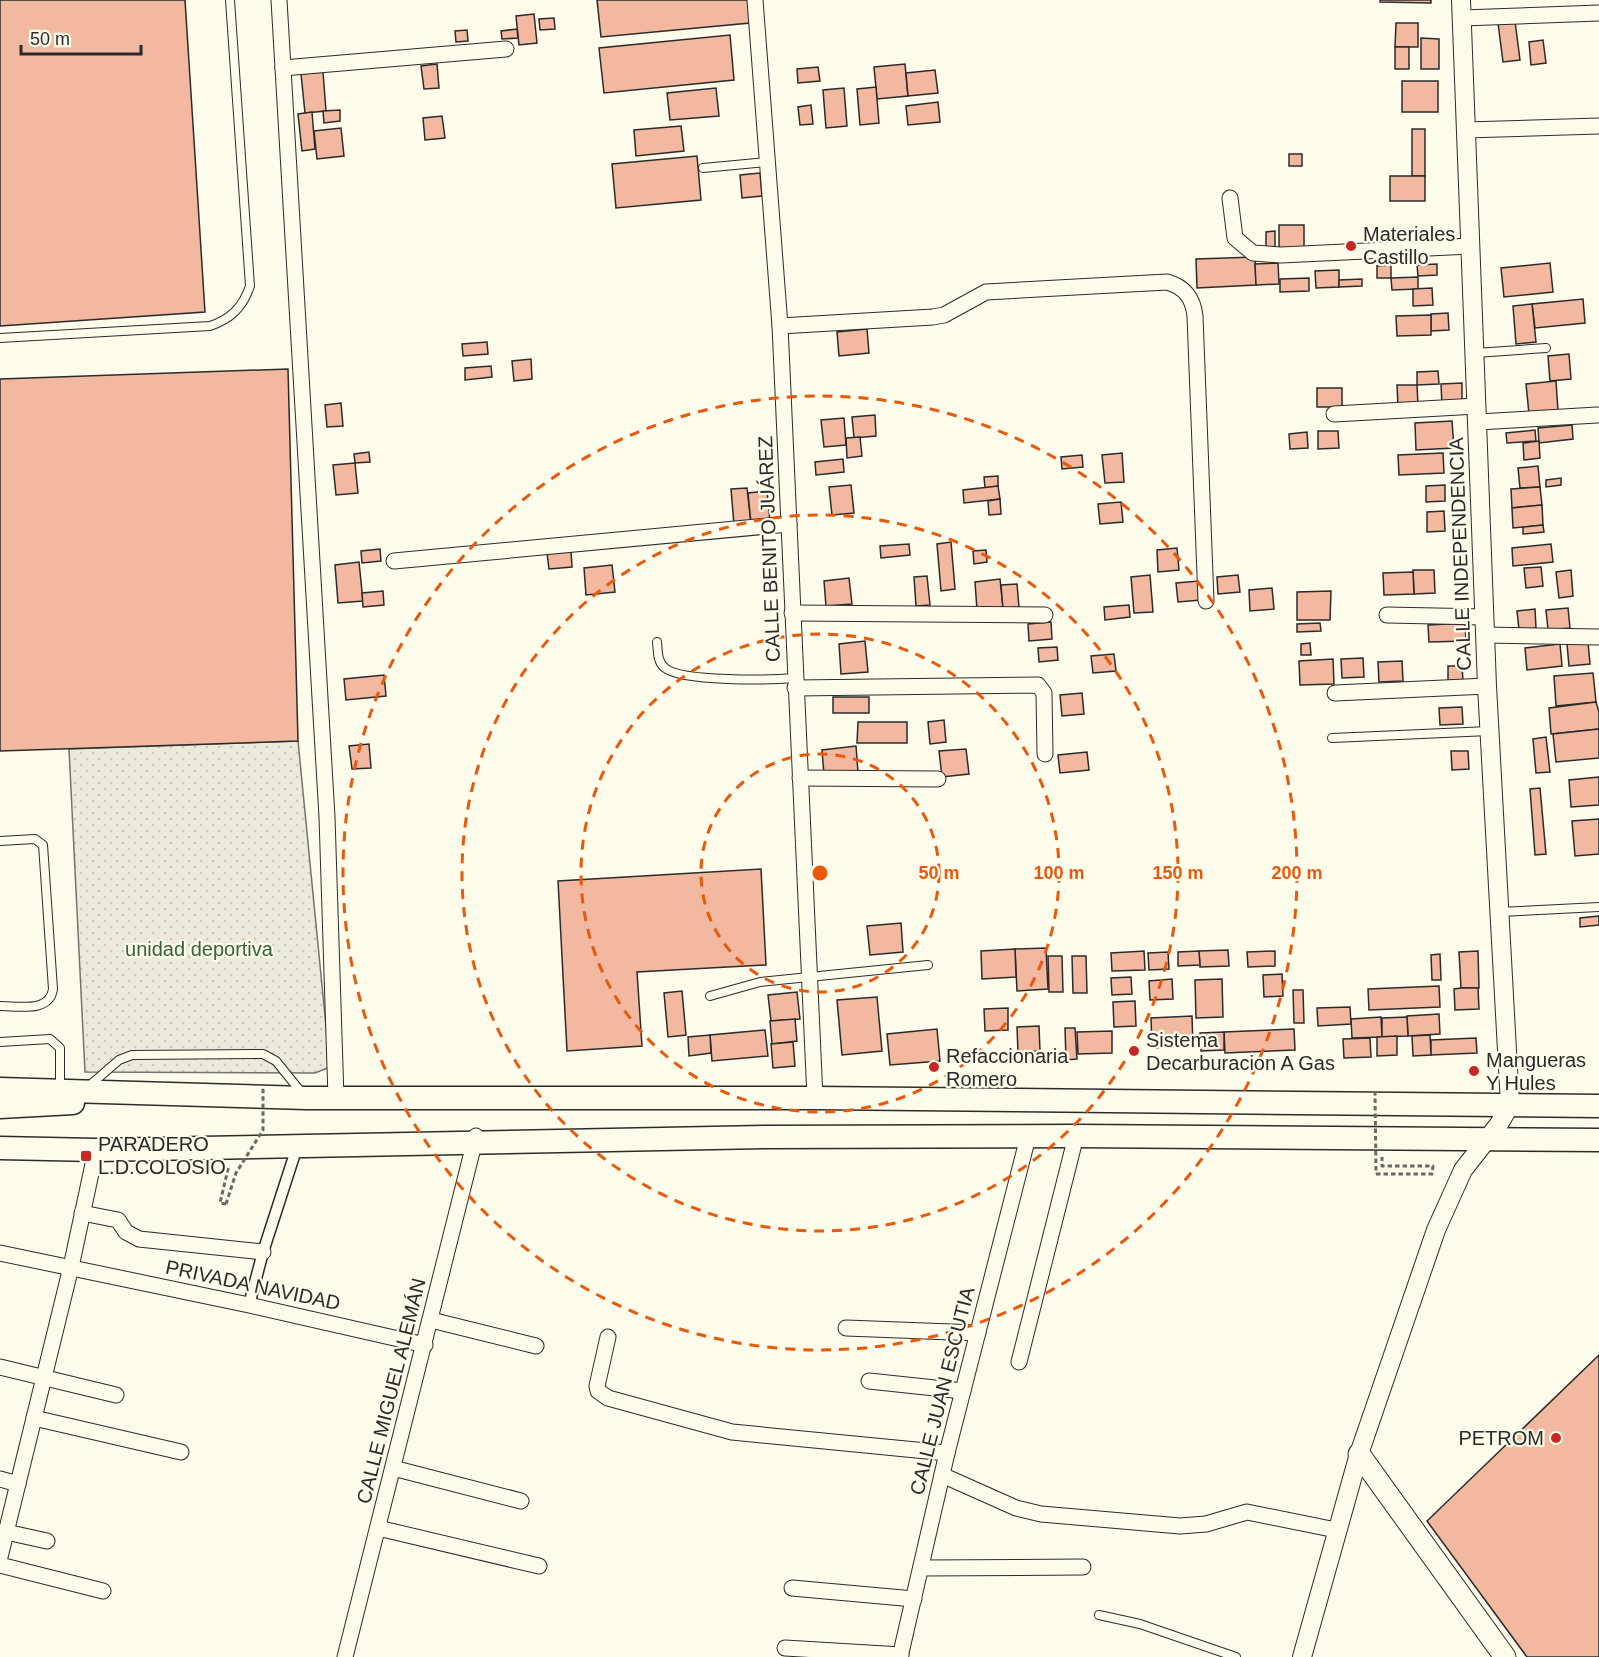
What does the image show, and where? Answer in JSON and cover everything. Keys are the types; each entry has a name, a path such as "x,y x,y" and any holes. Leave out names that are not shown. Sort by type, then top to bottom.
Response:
{"main road":[{"path":"0,1089 306,1098 814,1098 1599,1106"},
{"path":"0,1107 44,1106 88,1101 115,1092"},
{"path":"0,1134 443,1132 482,1140"},
{"path":"0,1148 96,1150 297,1147 482,1140 1076,1136 1599,1140"},
{"path":"1359,1454 1505,1657"}],"street":[{"path":"279,0 327,805 336,1098"},
{"name":"CALLE BENITO JUÁREZ","path":"755,0 780,326 814,1098"},
{"path":"1462,9 1599,13"},
{"name":"CALLE INDEPENDENCIA","path":"1462,9 1487,686 1510,1105"},
{"path":"283,68 506,49"},
{"path":"1466,130 1599,126"},
{"path":"1230,198 1235,238 1253,253 1281,255 1471,246"},
{"path":"780,326 944,315 986,292 1167,282 1182,288 1194,305 1195,316 1206,601"},
{"path":"1334,414 1597,415"},
{"path":"394,561 789,524"},
{"path":"792,613 1046,615"},
{"path":"1387,615 1485,617"},
{"path":"1485,635 1599,637"},
{"path":"795,683 1031,683 1038,685 1044,693 1045,754"},
{"path":"1335,693 1487,686"},
{"path":"800,778 938,779"},
{"path":"1302,1657 1359,1454 1452,1190 1463,1170 1510,1105"},
{"path":"1019,1362 1076,1136"},
{"name":"CALLE JUAN ESCUTIA","path":"901,1656 947,1453 1028,1137"},
{"name":"CALLE MIGUEL ALEMÁN","path":"345,1657 431,1320 482,1140"},
{"path":"249,1305 263,1252 297,1147"},
{"path":"0,1557 71,1267 96,1150"},
{"path":"82,1213 118,1220 126,1232 139,1239 263,1252"},
{"name":"PRIVADA NAVIDAD","path":"0,1254 249,1305 425,1345"},
{"path":"431,1320 536,1346"},
{"path":"846,1328 978,1333"},
{"path":"608,1337 597,1386 598,1391 608,1398 732,1432 947,1453"},
{"path":"0,1367 116,1395"},
{"path":"869,1381 963,1391"},
{"path":"34,1418 181,1452"},
{"path":"393,1468 521,1501"},
{"path":"942,1475 1016,1508 1041,1514 1180,1526 1206,1524 1247,1512 1336,1530"},
{"path":"0,1479 18,1484"},
{"path":"378,1528 539,1566"},
{"path":"6,1532 47,1541"},
{"path":"0,1565 104,1591"},
{"path":"921,1568 1083,1567"},
{"path":"792,1588 914,1599"},
{"path":"785,1648 901,1656"}],"lane":[{"path":"0,338 210,326 235,313 245,301 250,286 230,0"},
{"path":"703,168 768,162"},
{"path":"1475,353 1546,348"},
{"path":"657,642 660,662 665,669 696,678 795,683"},
{"path":"1332,738 1489,731"},
{"path":"0,841 36,839 43,845 53,988 50,999 41,1006 0,1006"},
{"path":"1499,912 1599,906"},
{"path":"710,996 760,982 809,975 928,965"},
{"path":"0,1042 50,1039 56,1042 60,1048 60,1090"},
{"path":"84,1090 119,1060 132,1055 263,1054 276,1061 306,1098"},
{"path":"1099,1615 1140,1624 1236,1657"}],"path":[{"path":"233,1148 220,1203 226,1204 236,1173 263,1130 263,1086"},
{"path":"1375,1091 1376,1174 1432,1174 1432,1166 1382,1166 1382,1139"}],"green space":[{"name":"unidad deportiva","path":"298,741 330,1067 315,1073 85,1072 69,749"}],"building":[{"path":"0,0 185,0 205,312 0,326"},
{"path":"597,0 748,0 750,23 601,37"},
{"path":"1380,0 1431,0 1431,3 1380,2"},
{"path":"534,14 537,43 519,45 516,16"},
{"path":"554,18 555,29 540,30 539,19"},
{"path":"1515,21 1520,60 1503,62 1498,23"},
{"path":"1396,23 1418,23 1418,47 1395,47"},
{"path":"517,29 518,38 502,39 501,31"},
{"path":"467,30 468,41 456,42 455,31"},
{"path":"730,35 734,80 604,93 599,48"},
{"path":"1421,38 1439,39 1439,69 1421,69"},
{"path":"1543,40 1546,63 1531,65 1529,42"},
{"path":"1395,47 1409,47 1409,69 1395,69"},
{"path":"437,64 439,88 424,89 421,66"},
{"path":"905,64 908,96 877,99 874,67"},
{"path":"818,67 820,81 798,83 797,69"},
{"path":"935,70 938,93 908,96 906,73"},
{"path":"323,72 326,111 305,113 301,74"},
{"path":"1402,81 1438,81 1438,112 1402,112"},
{"path":"876,87 879,123 860,125 857,89"},
{"path":"716,88 719,116 670,120 667,93"},
{"path":"844,88 847,126 826,128 823,90"},
{"path":"938,102 940,122 908,125 906,106"},
{"path":"811,105 813,124 800,125 798,107"},
{"path":"340,110 340,121 324,123 323,111"},
{"path":"312,112 315,149 302,151 298,114"},
{"path":"442,116 445,138 425,140 423,118"},
{"path":"681,126 684,151 636,156 634,130"},
{"path":"341,128 344,156 317,159 314,131"},
{"path":"1412,129 1425,129 1425,176 1412,176"},
{"path":"1289,154 1302,154 1302,166 1289,166"},
{"path":"697,156 701,200 616,208 612,164"},
{"path":"760,173 762,196 742,198 740,175"},
{"path":"1390,176 1425,176 1425,201 1390,201"},
{"path":"1279,225 1304,225 1304,248 1279,248"},
{"path":"1275,231 1275,248 1266,249 1266,232"},
{"path":"1255,257 1256,285 1197,288 1196,259"},
{"path":"1278,263 1279,284 1256,285 1255,264"},
{"path":"1550,263 1553,292 1504,297 1501,268"},
{"path":"1437,264 1437,275 1418,276 1417,265"},
{"path":"1391,265 1391,278 1377,278 1377,266"},
{"path":"1339,270 1339,287 1316,288 1315,271"},
{"path":"1418,277 1418,289 1392,290 1391,278"},
{"path":"1309,278 1309,291 1280,292 1280,279"},
{"path":"1362,279 1362,286 1339,287 1339,280"},
{"path":"1432,288 1433,305 1413,306 1413,289"},
{"path":"1583,299 1585,323 1535,328 1532,304"},
{"path":"1532,304 1536,342 1516,344 1513,306"},
{"path":"1448,313 1449,330 1431,331 1431,314"},
{"path":"1431,315 1431,335 1397,336 1396,316"},
{"path":"867,329 869,353 839,356 837,332"},
{"path":"487,342 488,354 463,356 462,344"},
{"path":"1569,354 1571,379 1550,381 1548,356"},
{"path":"531,359 532,379 514,381 512,361"},
{"path":"491,366 492,377 465,380 465,368"},
{"path":"288,369 298,741 0,751 0,379"},
{"path":"1438,371 1439,384 1417,385 1417,372"},
{"path":"1556,381 1558,411 1529,414 1526,384"},
{"path":"1462,383 1462,404 1442,405 1441,384"},
{"path":"1397,385 1417,385 1418,405 1398,406"},
{"path":"1317,388 1342,388 1342,407 1317,407"},
{"path":"341,403 343,426 327,427 325,405"},
{"path":"875,415 876,436 854,438 852,417"},
{"path":"844,418 846,445 824,447 821,420"},
{"path":"1452,421 1454,448 1416,450 1415,423"},
{"path":"1572,425 1573,439 1539,443 1538,428"},
{"path":"1535,430 1536,441 1507,443 1506,433"},
{"path":"1318,431 1338,431 1339,448 1318,449"},
{"path":"1307,432 1308,448 1290,449 1289,434"},
{"path":"860,437 862,456 847,458 846,438"},
{"path":"1539,441 1540,458 1524,460 1523,443"},
{"path":"369,452 370,462 355,463 354,454"},
{"path":"1122,453 1124,482 1105,483 1102,455"},
{"path":"1443,453 1444,473 1399,475 1398,455"},
{"path":"1082,455 1083,467 1062,469 1061,457"},
{"path":"843,459 844,472 816,475 815,462"},
{"path":"355,463 358,493 336,495 333,465"},
{"path":"1538,466 1540,487 1520,488 1518,468"},
{"path":"998,476 998,486 985,488 984,477"},
{"path":"1561,478 1561,485 1546,487 1546,480"},
{"path":"851,485 854,513 832,515 829,487"},
{"path":"1445,485 1445,501 1426,502 1426,486"},
{"path":"998,486 1000,499 964,503 963,490"},
{"path":"1540,487 1542,505 1512,508 1511,489"},
{"path":"747,488 751,523 734,525 731,489"},
{"path":"767,491 770,521 751,523 748,493"},
{"path":"1000,499 1001,514 989,515 988,501"},
{"path":"1121,502 1123,522 1100,524 1098,504"},
{"path":"1542,505 1543,525 1513,528 1512,508"},
{"path":"1444,511 1445,531 1427,532 1427,512"},
{"path":"1543,525 1544,532 1523,534 1523,527"},
{"path":"951,542 955,589 941,591 937,544"},
{"path":"909,544 910,555 881,558 880,546"},
{"path":"1551,544 1553,562 1513,566 1512,548"},
{"path":"1177,548 1179,570 1158,572 1157,550"},
{"path":"380,549 381,561 362,563 361,551"},
{"path":"986,550 987,562 974,564 973,551"},
{"path":"571,551 572,567 549,569 547,553"},
{"path":"359,562 363,601 338,603 335,565"},
{"path":"612,565 615,592 586,595 584,568"},
{"path":"1541,567 1543,586 1526,588 1524,568"},
{"path":"1413,570 1434,570 1435,593 1414,594"},
{"path":"1571,570 1573,596 1559,598 1556,572"},
{"path":"1413,572 1414,594 1384,595 1383,573"},
{"path":"1150,575 1153,612 1134,613 1131,577"},
{"path":"1238,575 1240,592 1218,594 1217,577"},
{"path":"927,576 930,605 916,606 914,577"},
{"path":"849,578 852,604 826,606 824,581"},
{"path":"1000,579 1003,607 977,610 975,582"},
{"path":"1199,581 1201,600 1178,602 1176,583"},
{"path":"1017,584 1019,607 1003,609 1001,585"},
{"path":"1272,588 1274,609 1250,611 1249,590"},
{"path":"383,591 384,605 363,607 362,593"},
{"path":"1331,591 1330,620 1297,620 1297,592"},
{"path":"1129,605 1130,617 1105,620 1104,607"},
{"path":"1568,608 1570,628 1548,630 1546,610"},
{"path":"1535,609 1536,628 1519,630 1517,611"},
{"path":"1051,622 1052,639 1029,641 1028,624"},
{"path":"1320,623 1321,631 1297,632 1297,624"},
{"path":"1465,623 1466,641 1429,642 1428,625"},
{"path":"865,641 868,672 841,674 839,644"},
{"path":"1588,642 1590,664 1569,666 1567,644"},
{"path":"1310,643 1311,655 1301,655 1301,644"},
{"path":"1560,644 1562,666 1527,670 1525,648"},
{"path":"1057,647 1058,660 1039,662 1038,648"},
{"path":"1114,654 1116,671 1093,673 1091,656"},
{"path":"1363,658 1364,677 1342,678 1341,659"},
{"path":"1333,659 1334,684 1300,685 1299,661"},
{"path":"1402,661 1403,681 1379,682 1378,662"},
{"path":"1448,666 1462,666 1463,681 1448,682"},
{"path":"1593,673 1596,702 1556,706 1554,676"},
{"path":"384,675 386,696 346,700 344,679"},
{"path":"1082,693 1084,714 1062,716 1060,695"},
{"path":"833,697 869,697 869,713 833,713"},
{"path":"1596,702 1599,712 1599,729 1551,734 1549,708"},
{"path":"1462,707 1463,724 1440,725 1439,708"},
{"path":"944,720 946,742 930,744 928,722"},
{"path":"858,722 907,722 907,743 857,743"},
{"path":"1599,729 1599,758 1556,762 1553,734"},
{"path":"1546,737 1550,772 1536,773 1533,739"},
{"path":"369,744 371,768 352,769 349,746"},
{"path":"856,746 858,772 824,775 822,750"},
{"path":"966,749 969,774 942,777 939,751"},
{"path":"1451,751 1468,751 1469,769 1452,770"},
{"path":"1087,752 1089,770 1060,773 1058,755"},
{"path":"1599,777 1599,805 1571,807 1569,780"},
{"path":"1540,788 1546,854 1535,855 1530,789"},
{"path":"1599,819 1599,854 1575,856 1572,821"},
{"path":"761,869 766,965 637,972 642,1046 567,1051 558,881"},
{"path":"1599,916 1599,925 1580,927 1580,918"},
{"path":"901,923 903,952 870,955 867,926"},
{"path":"1046,948 1048,989 1017,991 1015,949"},
{"path":"1015,949 1016,977 982,979 981,951"},
{"path":"1228,950 1229,966 1200,967 1199,951"},
{"path":"1144,951 1145,970 1112,971 1111,953"},
{"path":"1199,951 1200,965 1178,966 1178,952"},
{"path":"1275,951 1275,966 1248,967 1247,952"},
{"path":"1478,951 1479,988 1461,988 1459,952"},
{"path":"1168,952 1169,969 1149,970 1148,953"},
{"path":"1440,954 1441,980 1432,980 1431,955"},
{"path":"1048,956 1062,956 1063,992 1049,992"},
{"path":"1072,956 1086,956 1087,993 1073,993"},
{"path":"1282,974 1283,996 1264,997 1263,975"},
{"path":"1131,977 1132,994 1112,995 1111,978"},
{"path":"1172,979 1173,999 1150,1000 1149,981"},
{"path":"1222,979 1223,1017 1196,1018 1195,980"},
{"path":"1439,986 1440,1007 1369,1010 1368,989"},
{"path":"1478,988 1479,1009 1455,1010 1454,989"},
{"path":"1293,990 1303,990 1304,1023 1294,1023"},
{"path":"682,991 686,1035 668,1037 664,993"},
{"path":"797,992 800,1019 771,1021 768,995"},
{"path":"877,997 882,1051 842,1055 837,1000"},
{"path":"1135,1001 1136,1026 1114,1027 1113,1002"},
{"path":"1350,1007 1351,1024 1318,1026 1317,1008"},
{"path":"1008,1008 1008,1030 985,1031 984,1009"},
{"path":"1439,1014 1440,1034 1408,1036 1407,1016"},
{"path":"1192,1016 1193,1046 1152,1048 1151,1018"},
{"path":"1381,1017 1382,1037 1352,1038 1351,1019"},
{"path":"1407,1017 1408,1036 1382,1037 1382,1018"},
{"path":"795,1019 797,1041 772,1044 770,1021"},
{"path":"1039,1026 1040,1051 1018,1052 1017,1027"},
{"path":"1065,1028 1075,1028 1077,1059 1066,1060"},
{"path":"937,1029 940,1061 890,1065 887,1034"},
{"path":"1294,1029 1295,1050 1225,1053 1224,1032"},
{"path":"765,1030 768,1056 712,1061 710,1035"},
{"path":"1112,1031 1112,1053 1078,1054 1077,1032"},
{"path":"1224,1032 1224,1050 1201,1051 1200,1033"},
{"path":"710,1035 711,1053 689,1056 688,1037"},
{"path":"1430,1035 1431,1055 1413,1056 1412,1036"},
{"path":"1397,1036 1397,1055 1377,1056 1377,1037"},
{"path":"1370,1038 1371,1057 1344,1058 1343,1039"},
{"path":"1476,1038 1477,1053 1431,1055 1431,1040"},
{"path":"793,1042 795,1066 773,1068 771,1044"},
{"name":"PETROM","path":"1599,1355 1599,1657 1527,1657 1427,1521"}],"place":[{"name":"Materiales Castillo","path":"1351,246"},
{"name":"Sistema Decarburacion A Gas","path":"1134,1051"},
{"name":"Refaccionaria Romero","path":"934,1067"},
{"name":"Mangueras Y Hules","path":"1474,1071"},
{"name":"PARADERO L.D.COLOSIO","path":"86,1156"},
{"name":"PETROM","path":"1556,1438"}]}
